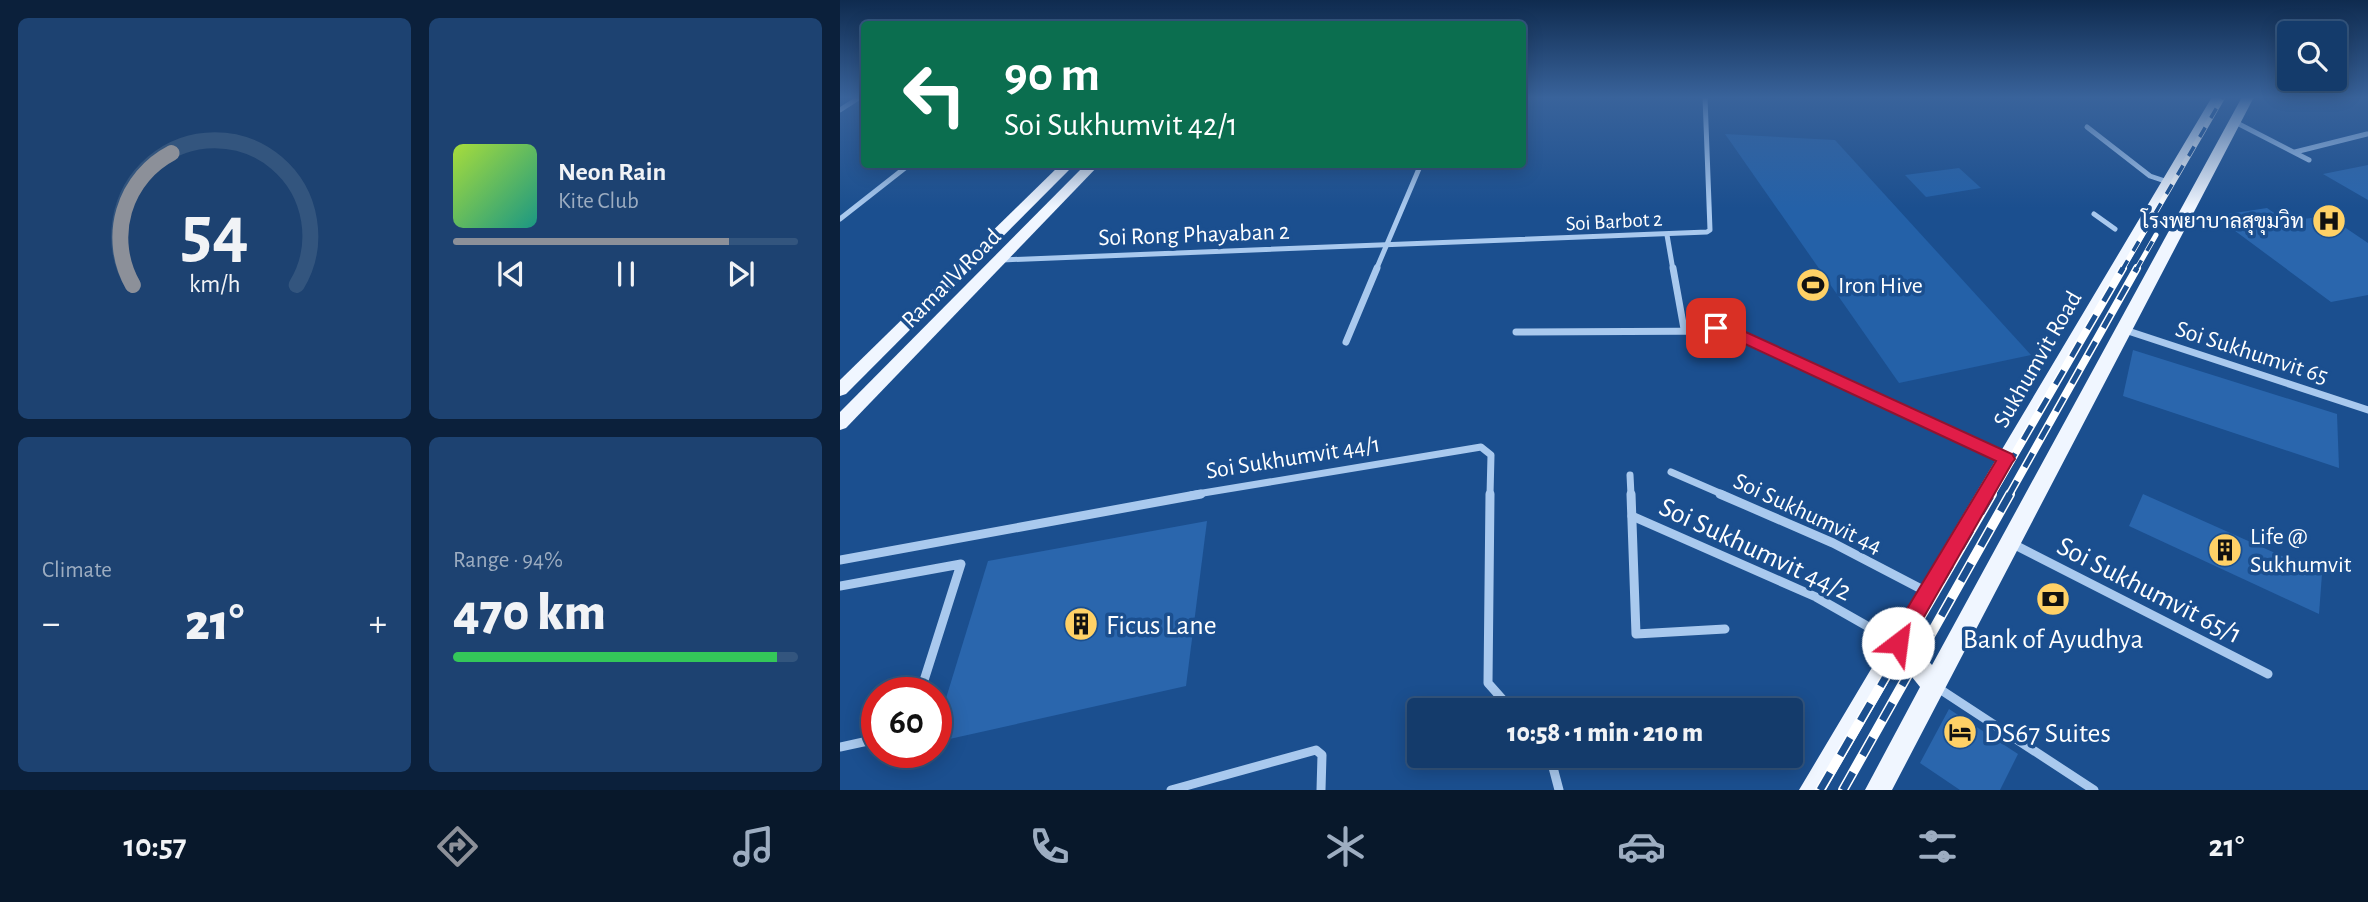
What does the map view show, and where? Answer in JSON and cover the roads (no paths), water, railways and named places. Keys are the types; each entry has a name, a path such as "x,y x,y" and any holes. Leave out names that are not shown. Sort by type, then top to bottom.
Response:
{"main road":[{"name":"Sukhumvit Road","path":"1878,790 2125,330 2200,157 2207,134"},
{"name":"Sukhumvit Road","path":"1812,790 2168,182 2200,157 2223,134"},
{"name":"Rama IV Road","path":"840,390 1065,168"},
{"name":"Rama IV Road","path":"840,423 1090,168"},
{"path":"1898,643 1935,685"}],"street":[{"name":"Soi Barbot 2","path":"1387,246 1703,233 1710,230 1706,134"},
{"path":"2096,134 2150,176 2168,182"},
{"path":"2258,134 2309,160"},
{"path":"2294,153 2367,134"},
{"path":"840,219 905,168"},
{"path":"1346,342 1419,168"},
{"path":"2094,214 2115,229"},
{"path":"1667,235 1684,329"},
{"name":"Soi Rong Phayaban 2","path":"1002,260 1387,246"},
{"path":"1516,332 1684,329 1732,331 2006,459"},
{"name":"Soi Sukhumvit 65","path":"2125,330 2368,410"},
{"name":"Soi Sukhumvit 44/1","path":"840,559 1114,508 1481,447 1491,455 1488,683 1501,698"},
{"name":"Soi Sukhumvit 44","path":"1671,472 1833,543 1928,592"},
{"path":"1630,475 1636,634 1725,629"},
{"name":"Soi Sukhumvit 44/2","path":"1632,516 1815,597 1898,643"},
{"name":"Soi Sukhumvit 65/1","path":"2012,544 2268,674"},
{"path":"840,586 961,564 925,677"},
{"path":"1935,685 2094,790"},
{"path":"840,747 861,742"},
{"path":"1171,790 1316,750 1321,751 1321,790"},
{"path":"1553,768 1559,790"}],"railway":[{"path":"2122,270 2201,134"},
{"path":"2136,270 2156,235"},
{"path":"1991,495 2123,268"},
{"path":"2009,495 2137,268"},
{"path":"1820,790 1992,494"},
{"path":"1843,790 2010,494"}],"place":[{"name":"โรงพยาบาลสุขุมวิท","path":"2329,221"},
{"name":"Iron Hive","path":"1813,285"},
{"name":"Life @ Sukhumvit","path":"2225,550"},
{"name":"Bank of Ayudhya","path":"2053,599"},
{"name":"Ficus Lane","path":"1081,624"},
{"name":"DS67 Suites","path":"1960,732"}]}
